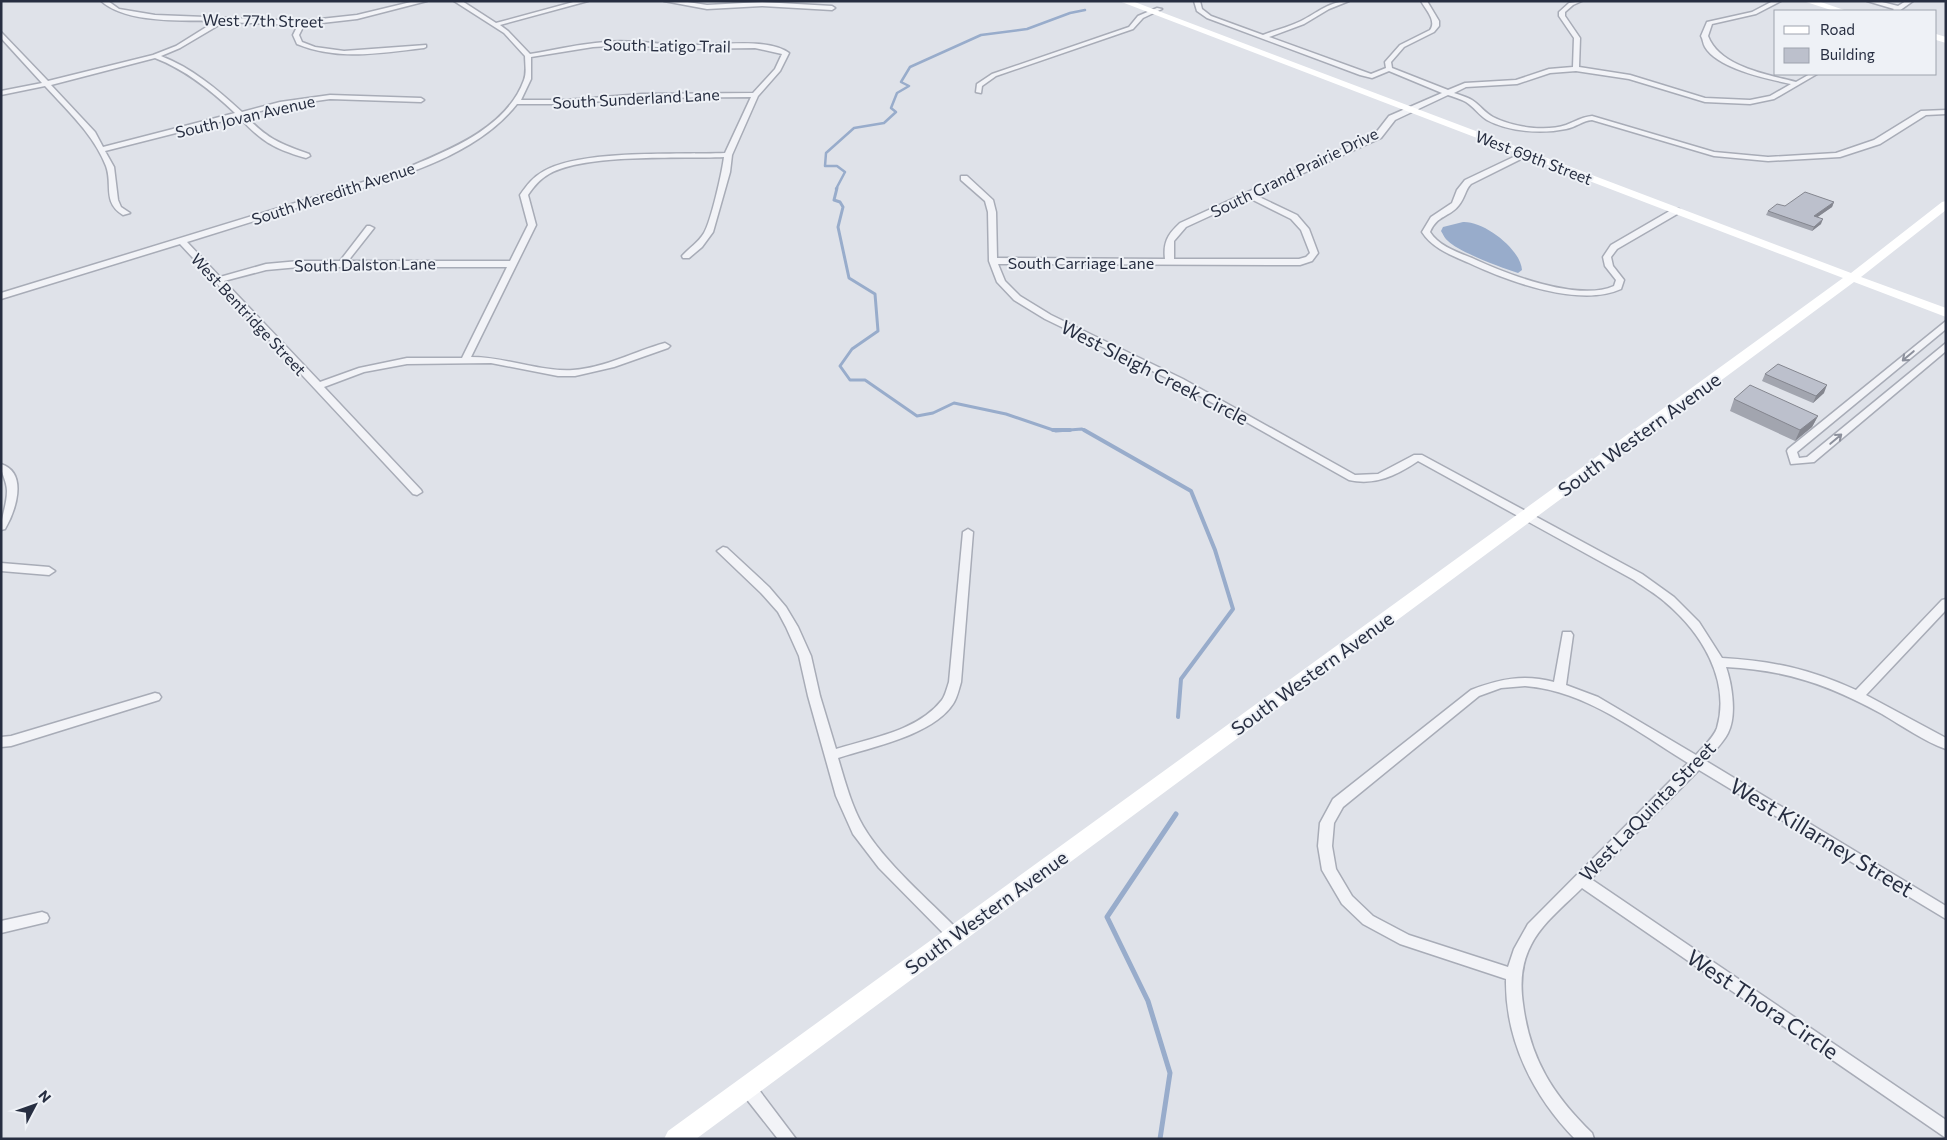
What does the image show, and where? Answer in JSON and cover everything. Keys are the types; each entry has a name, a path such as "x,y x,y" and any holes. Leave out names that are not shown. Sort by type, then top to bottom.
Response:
{"main road":[{"name":"West 69th Street","path":"1123,1 1155,11 1531,152 1855,275 1946,313"},
{"name":"West 69th Street","path":"1138,1 1155,11"},
{"path":"1806,1 1839,10"},
{"name":"West 69th Street","path":"1531,152 1676,211 1946,306"},
{"name":"South Western Avenue","path":"676,1139 1855,275 1946,204"}],"street":[{"name":"West 77th Street","path":"104,1 118,10 137,15 221,21 302,23 365,15 424,1"},
{"path":"457,1 506,32 528,56"},
{"path":"557,1 565,6"},
{"path":"494,25 585,1"},
{"path":"667,1 707,7 762,4 832,8"},
{"path":"1198,1 1200,10 1209,17 1362,74 1372,76 1389,69 1469,101 1489,118 1519,128 1553,129 1567,127 1583,119 1592,118 1686,147 1714,154 1752,159 1837,155 1877,142 1924,113 1946,112"},
{"path":"1262,37 1302,23 1326,8 1346,1"},
{"path":"1389,69 1388,62 1402,46 1432,31 1436,26 1436,21 1424,1"},
{"path":"1576,69 1577,38 1562,16 1562,12 1579,1"},
{"path":"1778,1 1754,13 1709,23 1704,39 1708,47 1723,60 1797,84"},
{"path":"1870,1 1896,10 1910,1"},
{"path":"979,92 979,85 994,75 1131,28 1140,17 1155,11"},
{"path":"1,92 46,84 155,56 178,47 221,21"},
{"path":"302,23 296,35 299,43 310,49 327,53 424,46"},
{"path":"1,34 85,124 102,150 110,167 114,200 118,208 126,213"},
{"name":"South Latigo Trail","path":"528,56 614,43 686,47 748,46 778,49 786,53 778,70 755,95"},
{"path":"155,56 176,63 190,71 241,114 259,135 279,146 306,156"},
{"name":"South Meredith Avenue","path":"1,296 402,172 457,147 484,132 516,102 529,77 528,56"},
{"name":"South Grand Prairie Drive","path":"1170,262 1167,244 1172,234 1183,225 1378,136 1392,118 1465,85 1517,82 1549,71 1576,69 1613,73 1685,95 1728,102 1750,102 1772,98 1812,75"},
{"path":"686,256 700,245 710,232 726,172 728,155 755,95"},
{"name":"South Sunderland Lane","path":"516,102 565,102 642,96 755,95"},
{"name":"South Jovan Avenue","path":"102,150 280,104 330,97 420,100"},
{"path":"1531,152 1468,182 1461,190 1460,199 1456,206 1435,216 1428,223 1426,232 1431,240 1442,248 1526,284 1576,292 1611,291 1618,287 1620,280 1609,266 1607,257 1614,247 1676,211"},
{"path":"466,359 532,224 532,213 526,206 524,195 528,185 540,176 561,166 595,160 728,155"},
{"name":"West Sleigh Creek Circle","path":"964,178 988,200 992,212 993,261 1001,282 1017,298 1048,317 1180,381 1353,478 1369,480 1386,476 1418,457"},
{"name":"South Carriage Lane","path":"993,261 1300,262 1309,259 1314,253 1305,229 1294,217 1249,195"},
{"path":"342,264 370,228"},
{"name":"West Bentridge Street","path":"182,241 417,492"},
{"name":"South Dalston Lane","path":"218,280 266,267 299,264 513,264"},
{"path":"1946,324 1792,452 1795,462 1810,460 1946,346"},
{"path":"318,386 362,370 407,361 466,359 512,363 558,373 575,373 612,365 665,346"},
{"name":"West LaQuinta Street","path":"1418,457 1638,577 1670,600 1695,625 1718,662 1725,682 1727,701 1722,731 1698,762 1533,928 1520,950 1513,975 1517,1023 1532,1070 1566,1120 1586,1139"},
{"path":"1,467 8,472 13,493 9,514 1,527"},
{"path":"832,755 909,731 929,719 948,702 955,682 968,532"},
{"path":"723,551 765,590 782,610 792,627 805,656 814,696 843,796 858,830 884,864 954,936"},
{"path":"1,567 49,571"},
{"path":"1858,696 1946,602"},
{"path":"1560,686 1567,635"},
{"path":"1718,662 1765,665 1810,676 1858,696 1946,744"},
{"name":"West Killarney Street","path":"1513,975 1405,940 1368,920 1347,900 1329,870 1325,846 1327,823 1338,803 1475,693 1501,684 1532,682 1560,686 1594,700 1946,913"},
{"path":"1,742 20,739 155,697"},
{"name":"West Thora Circle","path":"1580,879 1946,1130"},
{"path":"1,927 42,918"},
{"path":"747,1087 788,1139"}],"water":[{"path":"1463,222 1481,226 1500,238 1515,254 1522,270 1518,273 1492,264 1461,250 1447,240 1441,231 1443,227"}],"building":[{"path":"1805,192 1834,202 1814,216 1823,219 1814,227 1768,211 1777,204 1785,206"},
{"path":"1778,364 1827,385 1816,396 1765,374"},
{"path":"1750,385 1818,416 1800,430 1734,399"}],"waterway":[{"path":"836,189 845,172 837,166 825,166 826,153 854,128 884,123 896,112 891,108 897,93 909,86 901,82 910,67 981,35 1027,29 1070,13 1085,10"},
{"path":"837,188 834,200 840,202 843,207 838,227 849,278 875,294 878,331 852,349 840,366 850,380 865,380 917,416 933,413 954,403 1006,414 1053,430"},
{"path":"1053,430 1069,430"},
{"path":"1053,430 1069,430"},
{"path":"1069,430 1084,430"},
{"path":"1084,430 1191,491 1215,550 1233,609 1181,679 1178,717"},
{"path":"1160,1139 1170,1073 1148,1001 1107,917 1176,814"}]}
